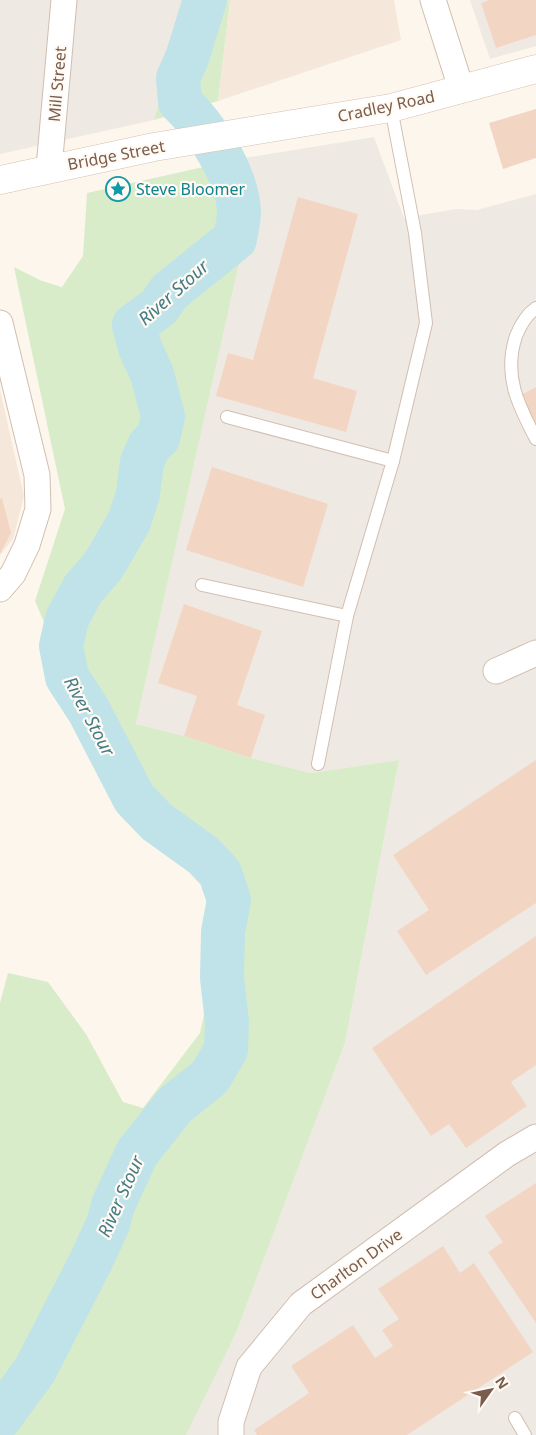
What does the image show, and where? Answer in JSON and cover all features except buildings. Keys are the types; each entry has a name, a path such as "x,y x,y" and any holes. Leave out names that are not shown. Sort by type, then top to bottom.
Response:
{"main road":[{"name":"Cradley Road","path":"233,133 391,108 536,69"},
{"name":"Bridge Street","path":"0,180 49,168 233,133"}],"street":[{"name":"Mill Street","path":"49,168 64,0"},
{"path":"433,0 461,88"},
{"path":"0,323 37,475 38,510 27,545 13,574 0,589"},
{"path":"496,671 536,653"},
{"name":"Charlton Drive","path":"231,1435 231,1422 249,1367 301,1304 507,1154 536,1137"}],"lane":[{"path":"318,764 348,616 393,461 426,323 415,233 391,108"},
{"path":"536,308 520,326 513,345 510,369 513,392 536,439"},
{"path":"226,417 393,461"},
{"path":"202,585 348,616"},
{"path":"515,1418 525,1435"}],"shaded area":[{"path":"0,0 187,0 154,120 0,154"},
{"path":"230,0 394,0 401,40 218,101"},
{"path":"470,0 536,0 536,46 490,59"},
{"path":"374,137 404,218 456,209 477,210 536,194 536,1435 185,1435 237,1331 345,1043 399,760 311,773 251,758 184,736 136,724 251,210 244,158"},
{"path":"0,390 24,496 13,539 0,555"}],"green space":[{"path":"187,0 230,0 218,101 154,120"},
{"path":"244,158 251,210 136,724 184,736 251,758 311,773 399,760 345,1043 237,1331 186,1435 0,1435 0,1003 8,973 48,982 86,1034 123,1102 143,1108 200,1033 229,900 220,873 203,855 157,822 134,798 89,711 67,677 35,601 65,509 14,267 42,281 62,287 83,256 87,193"}],"waterway":[{"name":"River Stour","path":"0,1418 35,1370 91,1261 108,1224 113,1205 137,1153 175,1105 210,1077 226,1050 227,1022 222,978 223,932 229,900 220,873 203,855 157,822 134,798 89,711 67,677 61,646 67,619 83,589 103,566 129,522 138,494 142,462 150,444 158,438 163,416 152,374 140,348 134,325 159,307 169,292 235,239 239,212 233,183 227,168 210,138 180,102 178,78 187,58 205,0"}],"place":[{"name":"Steve Bloomer","path":"118,189"}]}
